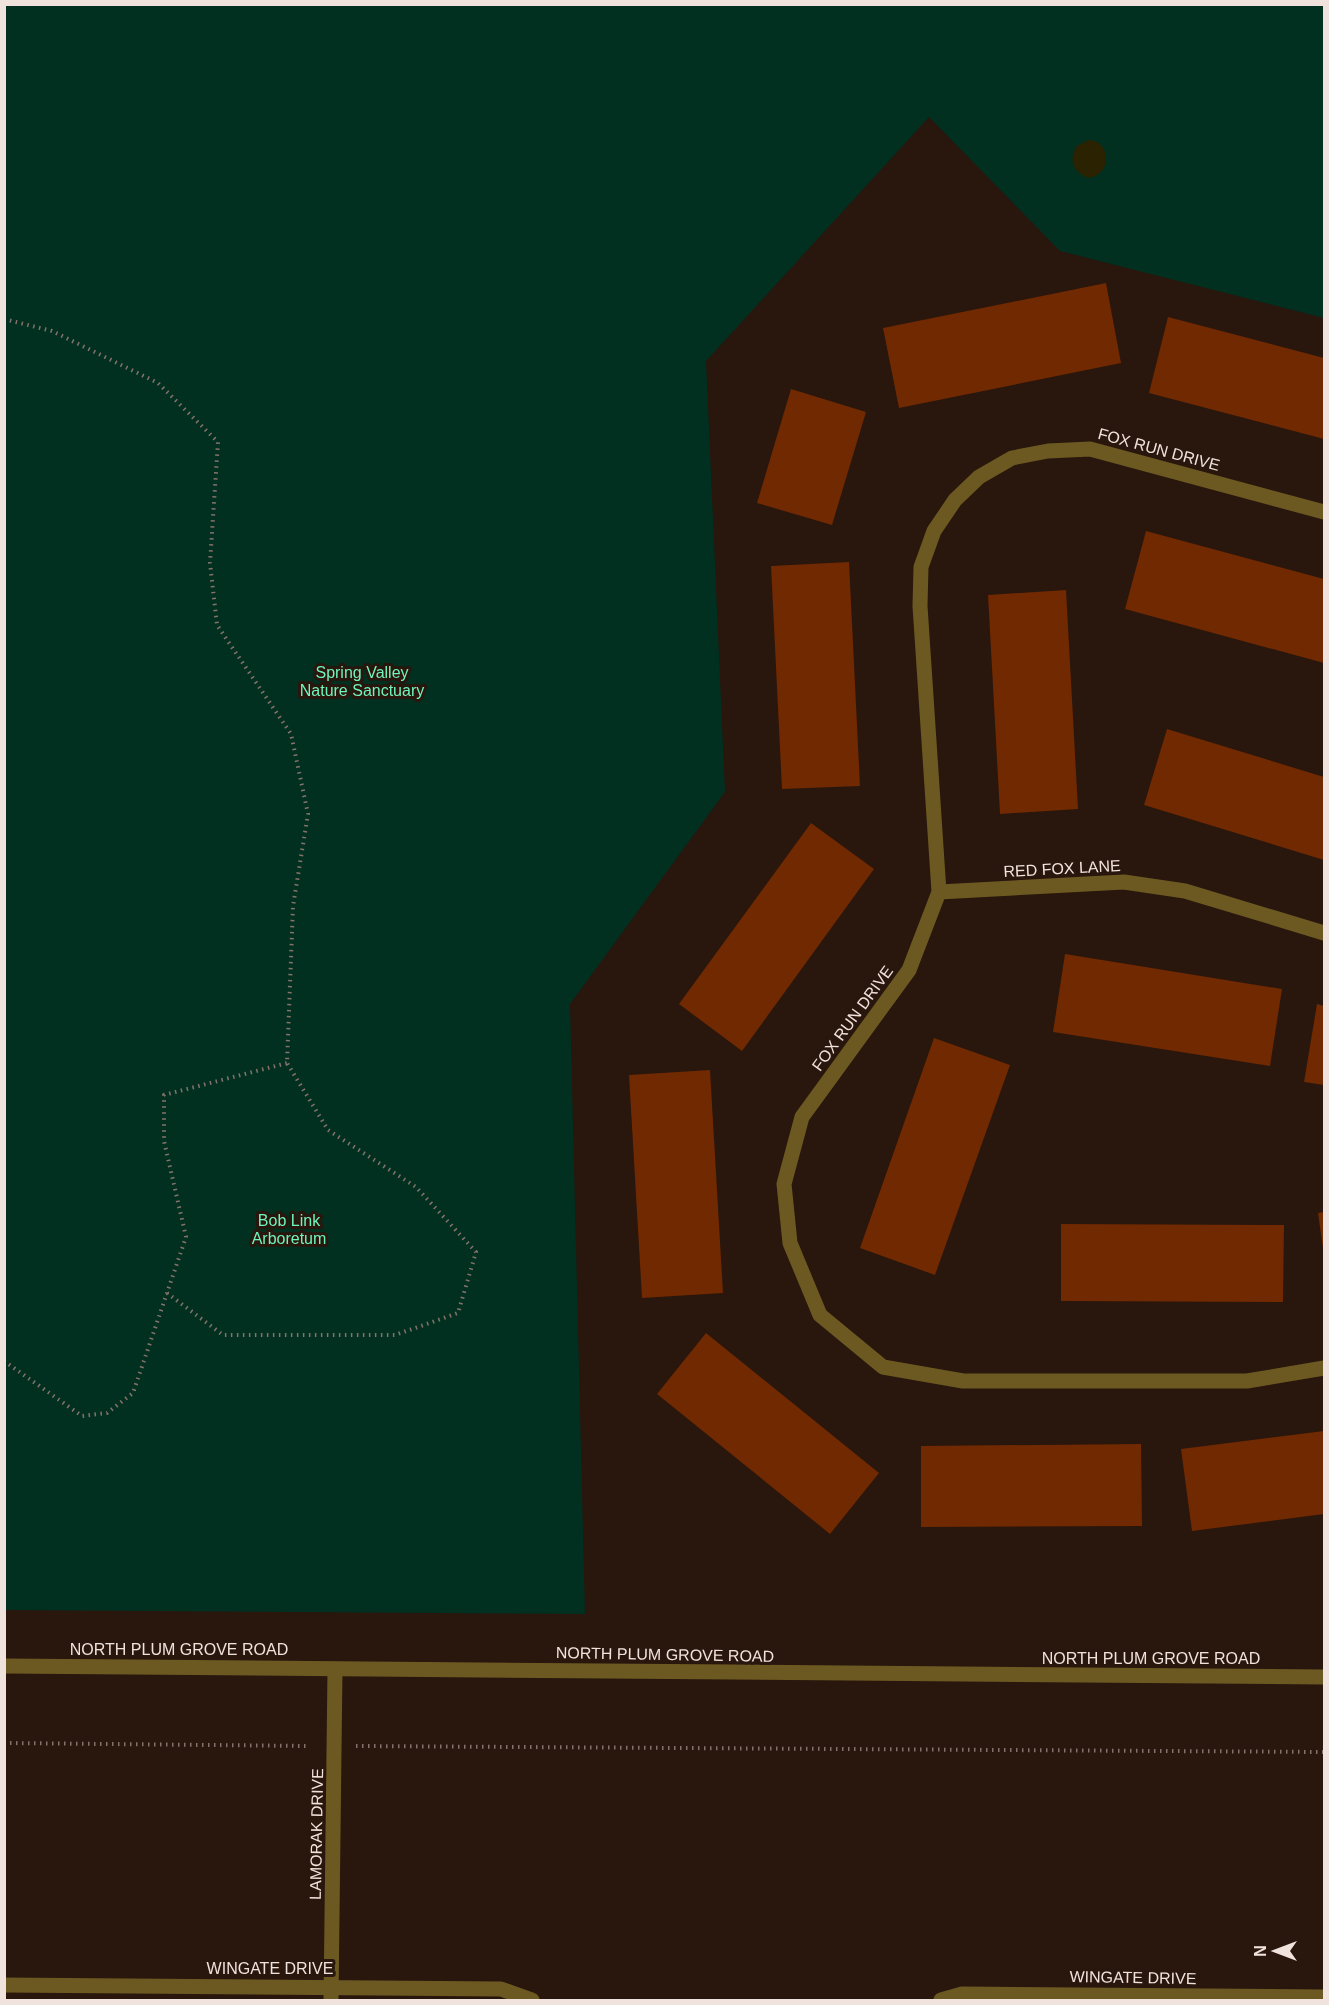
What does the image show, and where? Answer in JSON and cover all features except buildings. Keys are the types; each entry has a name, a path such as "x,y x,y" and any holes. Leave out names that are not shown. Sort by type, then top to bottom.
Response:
{"street":[{"name":"FOX RUN DRIVE","path":"1324,512 1090,449 1048,451 1012,458 979,477 955,500 934,531 921,567 920,606 939,892 909,970 802,1117 784,1184 790,1244 820,1315 883,1367 963,1381 1247,1381 1324,1368"},
{"name":"RED FOX LANE","path":"939,892 1124,882 1185,891 1324,933"},
{"name":"NORTH PLUM GROVE ROAD","path":"4,1666 1324,1677"},
{"name":"LAMORAK DRIVE","path":"332,1994 335,1669"},
{"name":"WINGATE DRIVE","path":"4,1985 332,1994 501,1989 532,2001"},
{"name":"WINGATE DRIVE","path":"941,2001 962,1994 1324,1997"}],"path":[{"path":"4,319 52,331 159,383 218,442 210,563 217,625 291,734 308,814 293,906 287,1063 327,1130 416,1187 476,1252 458,1313 395,1335 223,1335 167,1293"},
{"path":"4,1361 82,1416 107,1413 133,1394 186,1237 165,1141 165,1095 287,1063"},
{"path":"4,1743 1324,1752"}],"green space":[{"name":"Spring Valley Nature Sanctuary","path":"5,5 1324,5 1324,318 1060,251 929,117 706,361 725,792 570,1004 585,1614 5,1610"}],"sand":[{"path":"1088,140 1101,146 1106,158 1102,171 1088,178 1076,169 1073,156 1077,146"}],"park label":[{"name":"Bob Link Arboretum","path":"289,1229"}]}
